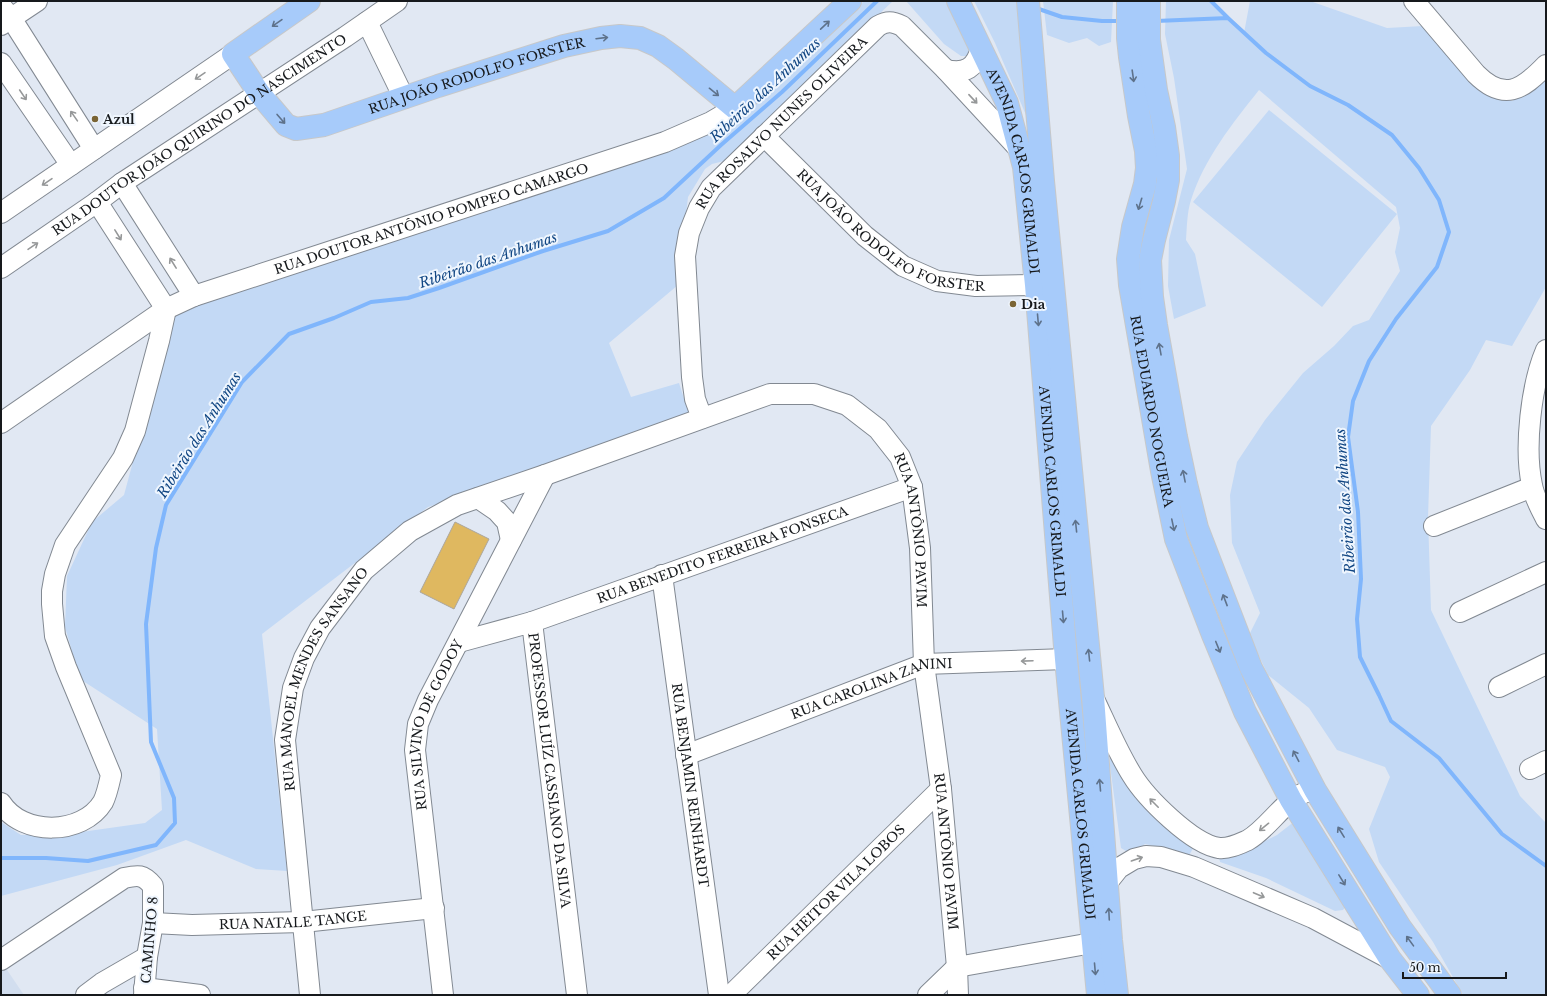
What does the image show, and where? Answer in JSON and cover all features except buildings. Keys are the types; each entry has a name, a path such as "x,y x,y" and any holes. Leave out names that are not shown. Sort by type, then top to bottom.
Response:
{"main road":[{"path":"232,54 308,1"},
{"name":"AVENIDA CARLOS GRIMALDI","path":"958,1 1007,103 1024,167 1036,285 1066,659 1102,942 1117,995"},
{"name":"AVENIDA CARLOS GRIMALDI","path":"1028,1 1043,181 1093,698 1108,883 1098,995"},
{"name":"RUA EDUARDO NOGUEIRA","path":"1128,1 1156,90 1164,127 1168,156 1168,180 1150,260 1152,297 1186,484 1197,528 1251,668 1314,790 1400,927 1450,995"},
{"name":"RUA EDUARDO NOGUEIRA","path":"1149,1 1139,39 1147,168 1142,199 1133,227 1128,265 1130,285 1163,479 1176,539 1245,712 1291,800 1390,959 1412,991"},
{"name":"RUA DOUTOR ANTÔNIO POMPEO CAMARGO","path":"735,108 846,3"},
{"name":"RUA JOÃO RODOLFO FORSTER","path":"232,54 259,93 286,125 296,129 324,125 564,46 601,38 620,36 640,38 658,46 735,108"}],"street":[{"path":"37,1 4,16 94,149"},
{"name":"RUA DOUTOR JOÃO QUIRINO DO NASCIMENTO","path":"1,268 122,183 397,1"},
{"path":"1414,1 1476,74 1485,83 1497,89 1508,91 1522,86 1546,65"},
{"path":"367,22 404,98"},
{"name":"RUA ROSALVO NUNES OLIVEIRA","path":"702,418 695,399 692,377 686,256 689,233 699,208 711,188 878,26 885,22 893,22 902,26 946,70 1020,150"},
{"path":"946,70 958,73 967,70 974,65 979,58 981,49"},
{"path":"1,213 232,54"},
{"path":"1,63 70,165"},
{"name":"RUA DOUTOR ANTÔNIO POMPEO CAMARGO","path":"1,423 166,309 194,296 665,142 711,122 735,108"},
{"name":"RUA JOÃO RODOLFO FORSTER","path":"764,136 865,236 903,266 937,281 976,286 1036,285"},
{"path":"122,183 194,296"},
{"path":"1,804 14,818 28,825 45,828 62,827 79,822 94,813 103,802 110,776 66,667 56,636 52,604 55,574 65,545 123,458 135,431 166,309 97,202"},
{"path":"1546,350 1539,372 1530,427 1529,467 1532,487 1546,519"},
{"name":"RUA ANTÔNIO PAVIM","path":"545,475 770,394 814,394 847,405 878,429 900,458 912,487 920,548 924,664 941,789 957,966 958,995"},
{"name":"RUA MANOEL MENDES SANSANO","path":"310,995 285,740 292,688 304,658 320,628 364,570 410,531 457,505 545,475"},
{"name":"RUA SILVINO DE GODOY","path":"443,995 416,750 418,724 428,700 545,475"},
{"name":"RUA BENEDITO FERREIRA FONSECA","path":"532,622 912,487"},
{"path":"1434,526 1532,487"},
{"path":"478,498 497,511 507,522 511,540"},
{"path":"1460,612 1546,572"},
{"name":"RUA BENJAMIN REINHARDT","path":"662,575 718,995"},
{"name":"PROFESSOR LUÍZ CASSIANO DA SILVA","path":"459,642 532,622 578,995"},
{"name":"RUA CAROLINA ZANINI","path":"686,755 924,664 1066,659"},
{"path":"1499,687 1546,664"},
{"path":"1093,698 1132,775 1144,792 1154,804 1189,833 1218,848 1228,848 1248,840 1266,826 1291,800 1301,794 1314,790"},
{"name":"RUA HEITOR VILA LOBOS","path":"731,995 941,789"},
{"path":"1194,867 1207,843"},
{"path":"1108,883 1119,868 1134,859 1146,856 1161,857 1194,867 1313,918 1390,959"},
{"name":"CAMINHO 8","path":"1,960 124,878 138,875 147,878 153,886 152,923 144,992"},
{"name":"RUA NATALE TANGE","path":"152,923 192,925 303,922 434,908"},
{"path":"928,995 957,966 1102,942"},
{"path":"86,995 102,983 147,957"},
{"path":"144,992 200,995"}],"shaded area":[{"path":"864,1 893,1 724,161 712,164 705,169 688,197 678,285 609,343 631,397 679,383 690,417 428,507 262,634 287,871 256,869 186,840 117,865 1,896 1,822 21,835 60,835 145,823 162,810 157,729 80,679 65,627 67,576 92,522 124,495 173,313 705,136 725,124 774,83"},
{"path":"906,1 952,1 975,43 970,56 961,56 944,44"},
{"path":"974,1 1021,1 1029,122 995,43"},
{"path":"1043,1 1113,1 1111,42 1099,46 1087,38 1069,43 1047,35"},
{"path":"1166,1 1211,1 1244,33 1250,1 1310,1 1387,28 1423,26 1486,95 1512,101 1546,79 1546,287 1512,346 1486,340 1470,370 1431,426 1428,518 1431,610 1520,796 1546,823 1546,995 1463,995 1433,942 1379,862 1369,829 1390,777 1385,767 1337,750 1309,708 1268,675 1249,635 1260,613 1232,543 1230,495 1237,462 1265,420 1303,373 1334,346 1353,326 1369,320 1400,271 1395,252 1400,228 1396,207 1259,90 1211,156 1203,170 1191,200 1187,220 1186,240 1195,254 1206,306 1174,319 1168,286 1169,240 1187,169 1174,78 1165,34"},
{"path":"1269,110 1397,214 1322,307 1193,202"},
{"path":"1109,758 1116,762 1195,845 1188,857 1169,849 1145,844 1131,854 1121,848"},
{"path":"1295,821 1347,905 1343,910 1335,911 1266,878 1220,862 1219,857 1255,846 1277,835"},
{"path":"3,964 24,995 1,995 1,966"}],"waterway":[{"name":"Ribeirão das Anhumas","path":"1,858 46,858 88,861 156,845 175,823 174,798 151,742 146,624 156,548 166,505 242,382 289,334 334,318 371,302 408,298 543,251 608,231 664,198 721,145 782,92 877,1"},
{"path":"1211,1 1228,18"},
{"name":"Ribeirão das Anhumas","path":"1036,8 1062,17 1102,21 1121,21"},
{"name":"Ribeirão das Anhumas","path":"1156,21 1228,18 1266,53 1310,86 1348,105 1392,135 1419,168 1439,200 1449,232 1437,267 1396,319 1369,361 1353,401 1348,437 1358,512 1361,579 1357,619 1360,657 1391,721 1439,758 1502,834 1546,866"}],"place":[{"name":"Azul","path":"95,119"},
{"name":"Dia","path":"1013,304"}]}
